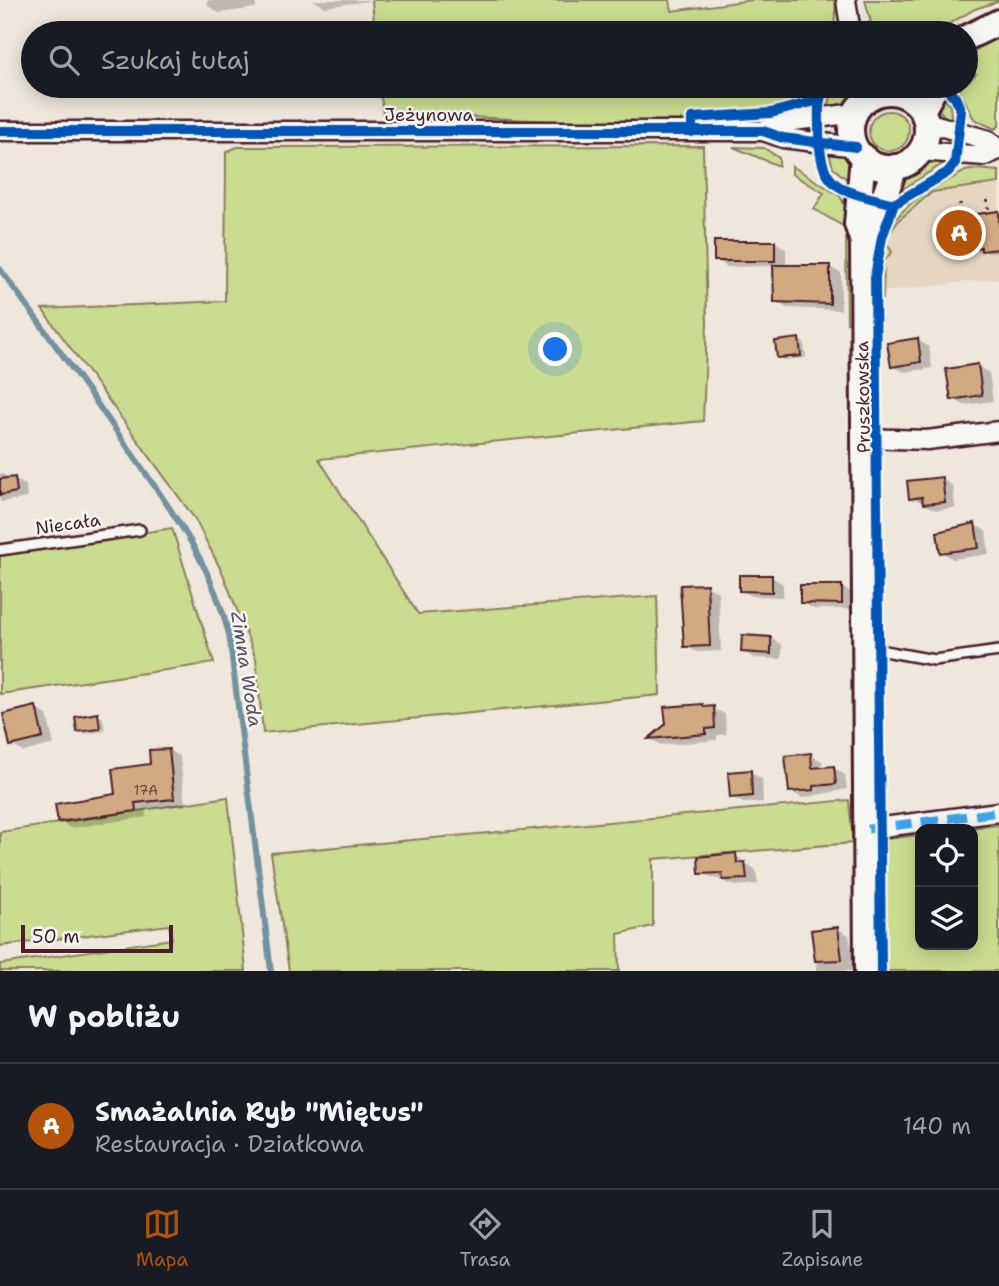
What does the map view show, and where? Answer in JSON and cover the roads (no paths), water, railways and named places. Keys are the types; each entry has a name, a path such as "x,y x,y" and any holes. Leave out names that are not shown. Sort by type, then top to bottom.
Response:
{"street":[{"path":"846,0 849,21"},
{"path":"978,32 999,22"},
{"path":"875,98 855,113 852,130 859,151 877,165 895,167 909,162 920,151 926,137 924,116 931,98"},
{"path":"908,98 924,116 988,140 998,150 985,156 920,151"},
{"name":"Jeżynowa","path":"763,131 778,123 855,113"},
{"name":"Jeżynowa","path":"0,131 763,131 783,138 859,151"},
{"name":"Pruszkowska","path":"859,151 857,224 863,242 867,971"},
{"name":"Pruszkowska","path":"863,242 873,228 895,167"},
{"path":"863,439 927,440 999,431"},
{"path":"868,830 999,811"}],"lane":[{"name":"Niecała","path":"0,550 140,530"},
{"path":"866,648 934,660 999,651"}],"waterway":[{"name":"Zimna Woda","path":"0,269 176,517 201,560 221,607 229,634 271,971"}],"place":[{"name":"Smażalnia Ryb \"Miętus\"","path":"959,233"}]}
